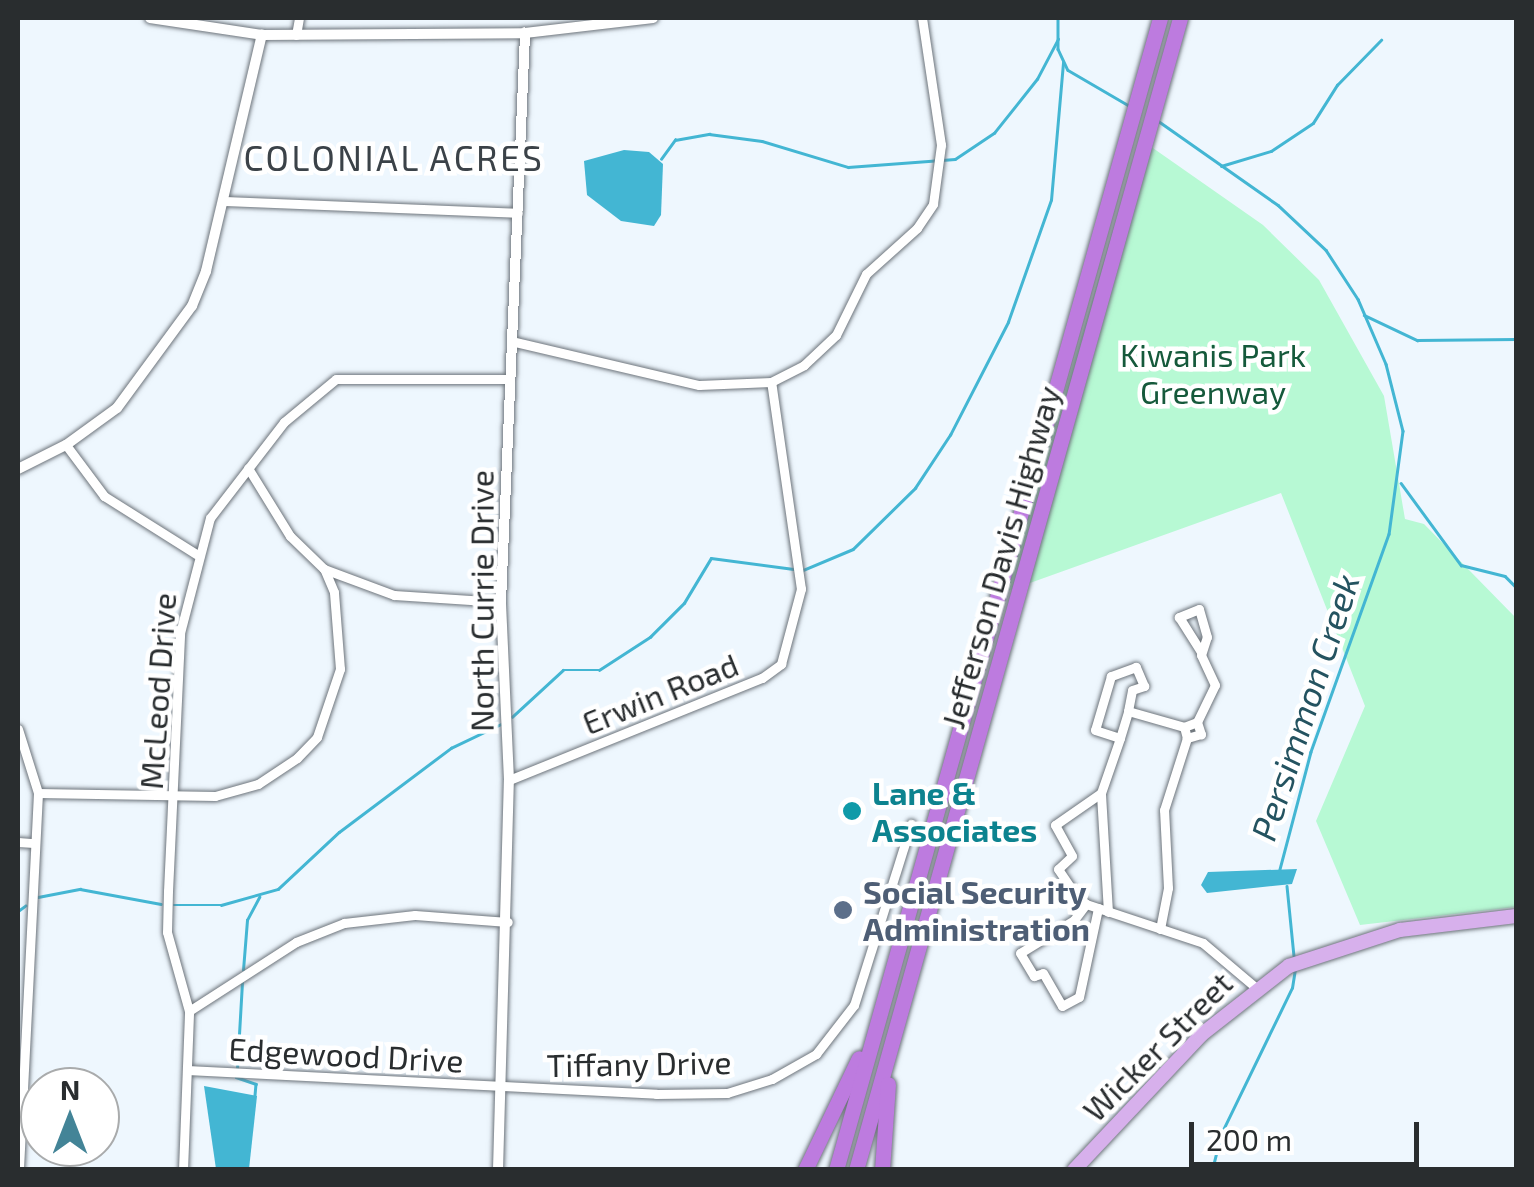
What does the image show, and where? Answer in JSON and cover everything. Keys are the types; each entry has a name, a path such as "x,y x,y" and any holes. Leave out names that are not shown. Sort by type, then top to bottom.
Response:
{"highway":[{"name":"Jefferson Davis Highway","path":"836,1170 1160,18"},
{"name":"Jefferson Davis Highway","path":"856,1170 1180,18"},
{"path":"805,1170 826,1136 889,985"},
{"path":"882,1170 900,1014"}],"main road":[{"name":"Wicker Street","path":"1074,1170 1170,1065 1255,987 1357,940 1441,922 1516,916"}],"street":[{"path":"150,18 262,36 525,33 579,22 653,18"},
{"path":"186,18 207,28"},
{"path":"296,35 298,18"},
{"path":"511,341 661,381 771,382 804,365 836,335 866,274 917,228 933,204 942,144 922,18"},
{"name":"North Currie Drive","path":"498,1170 510,780 501,602 525,33"},
{"path":"18,469 66,446 117,408 173,338 206,271 262,36"},
{"path":"223,201 518,213"},
{"name":"McLeod Drive","path":"183,1170 188,1011 167,932 180,633 196,554 210,518 284,422 336,379 509,379"},
{"name":"Erwin Road","path":"510,780 762,678 781,664 802,589 771,382"},
{"path":"66,446 104,496 196,554"},
{"path":"248,468 290,536 324,569 394,596 501,602"},
{"path":"38,793 174,798 258,784 317,737 340,669 336,608 324,569"},
{"path":"1128,711 1184,727 1197,722 1215,686 1201,652 1179,616 1200,609 1208,637 1201,652"},
{"path":"1086,904 1074,920 1020,953 1034,976 1043,973 1062,1006 1079,997 1103,910 1101,794 1120,738 1132,690 1144,686 1136,667 1111,676 1096,730 1120,738"},
{"path":"1187,738 1202,734 1197,722"},
{"path":"1160,929 1168,888 1164,810 1187,738 1184,727"},
{"path":"18,729 38,793 20,1029 18,1170"},
{"path":"1101,794 1055,825 1072,856 1058,869 1086,904 1202,943 1255,987"},
{"name":"Tiffany Drive","path":"502,1088 727,1093 772,1079 816,1054 854,1005 910,824"},
{"path":"18,842 34,843"},
{"path":"188,1011 296,942 344,923 415,914 508,922"},
{"name":"Edgewood Drive","path":"187,1070 502,1088"}],"green space":[{"name":"Kiwanis Park Greenway","path":"1140,139 1263,225 1319,280 1384,396 1405,519 1424,524 1516,618 1516,907 1360,925 1316,821 1365,706 1281,493 1005,592"}],"water":[{"path":"624,150 649,152 663,164 661,215 654,226 621,221 587,195 584,161"},
{"path":"1297,869 1292,884 1207,893 1201,885 1208,872"},
{"path":"204,1086 257,1096 249,1169 216,1169"}],"waterway":[{"path":"1058,18 1058,49 1068,70 1128,105"},
{"path":"661,159 675,140 709,134 762,141 848,167 955,159 994,133 1037,79 1058,39"},
{"path":"1221,166 1271,151 1313,123 1337,85 1381,40"},
{"path":"801,571 853,549 915,488 950,435 1008,322 1051,200 1063,63"},
{"path":"1157,120 1278,205 1326,250 1358,299 1386,364 1403,431 1389,534 1311,752 1280,869"},
{"path":"1364,315 1417,340 1516,339"},
{"path":"1401,483 1461,565 1505,576 1516,587"},
{"path":"512,717 563,670 599,670 650,637 684,603 711,558 793,569"},
{"path":"174,905 221,905 278,889 339,832 451,748 501,724"},
{"name":"Persimmon Creek","path":"1287,886 1294,956"},
{"path":"38,897 80,889 161,904"},
{"path":"243,970 247,920 259,897"},
{"path":"18,911 25,906"},
{"name":"Persimmon Creek","path":"1212,1170 1221,1134 1292,988 1295,969"},
{"path":"237,1069 242,983"},
{"path":"236,1077 256,1084 255,1096"}],"place":[{"name":"Lane & Associates","path":"852,811"},
{"name":"Social Security Administration","path":"843,910"}],"district":[{"name":"COLONIAL ACRES","path":"394,157"}]}
